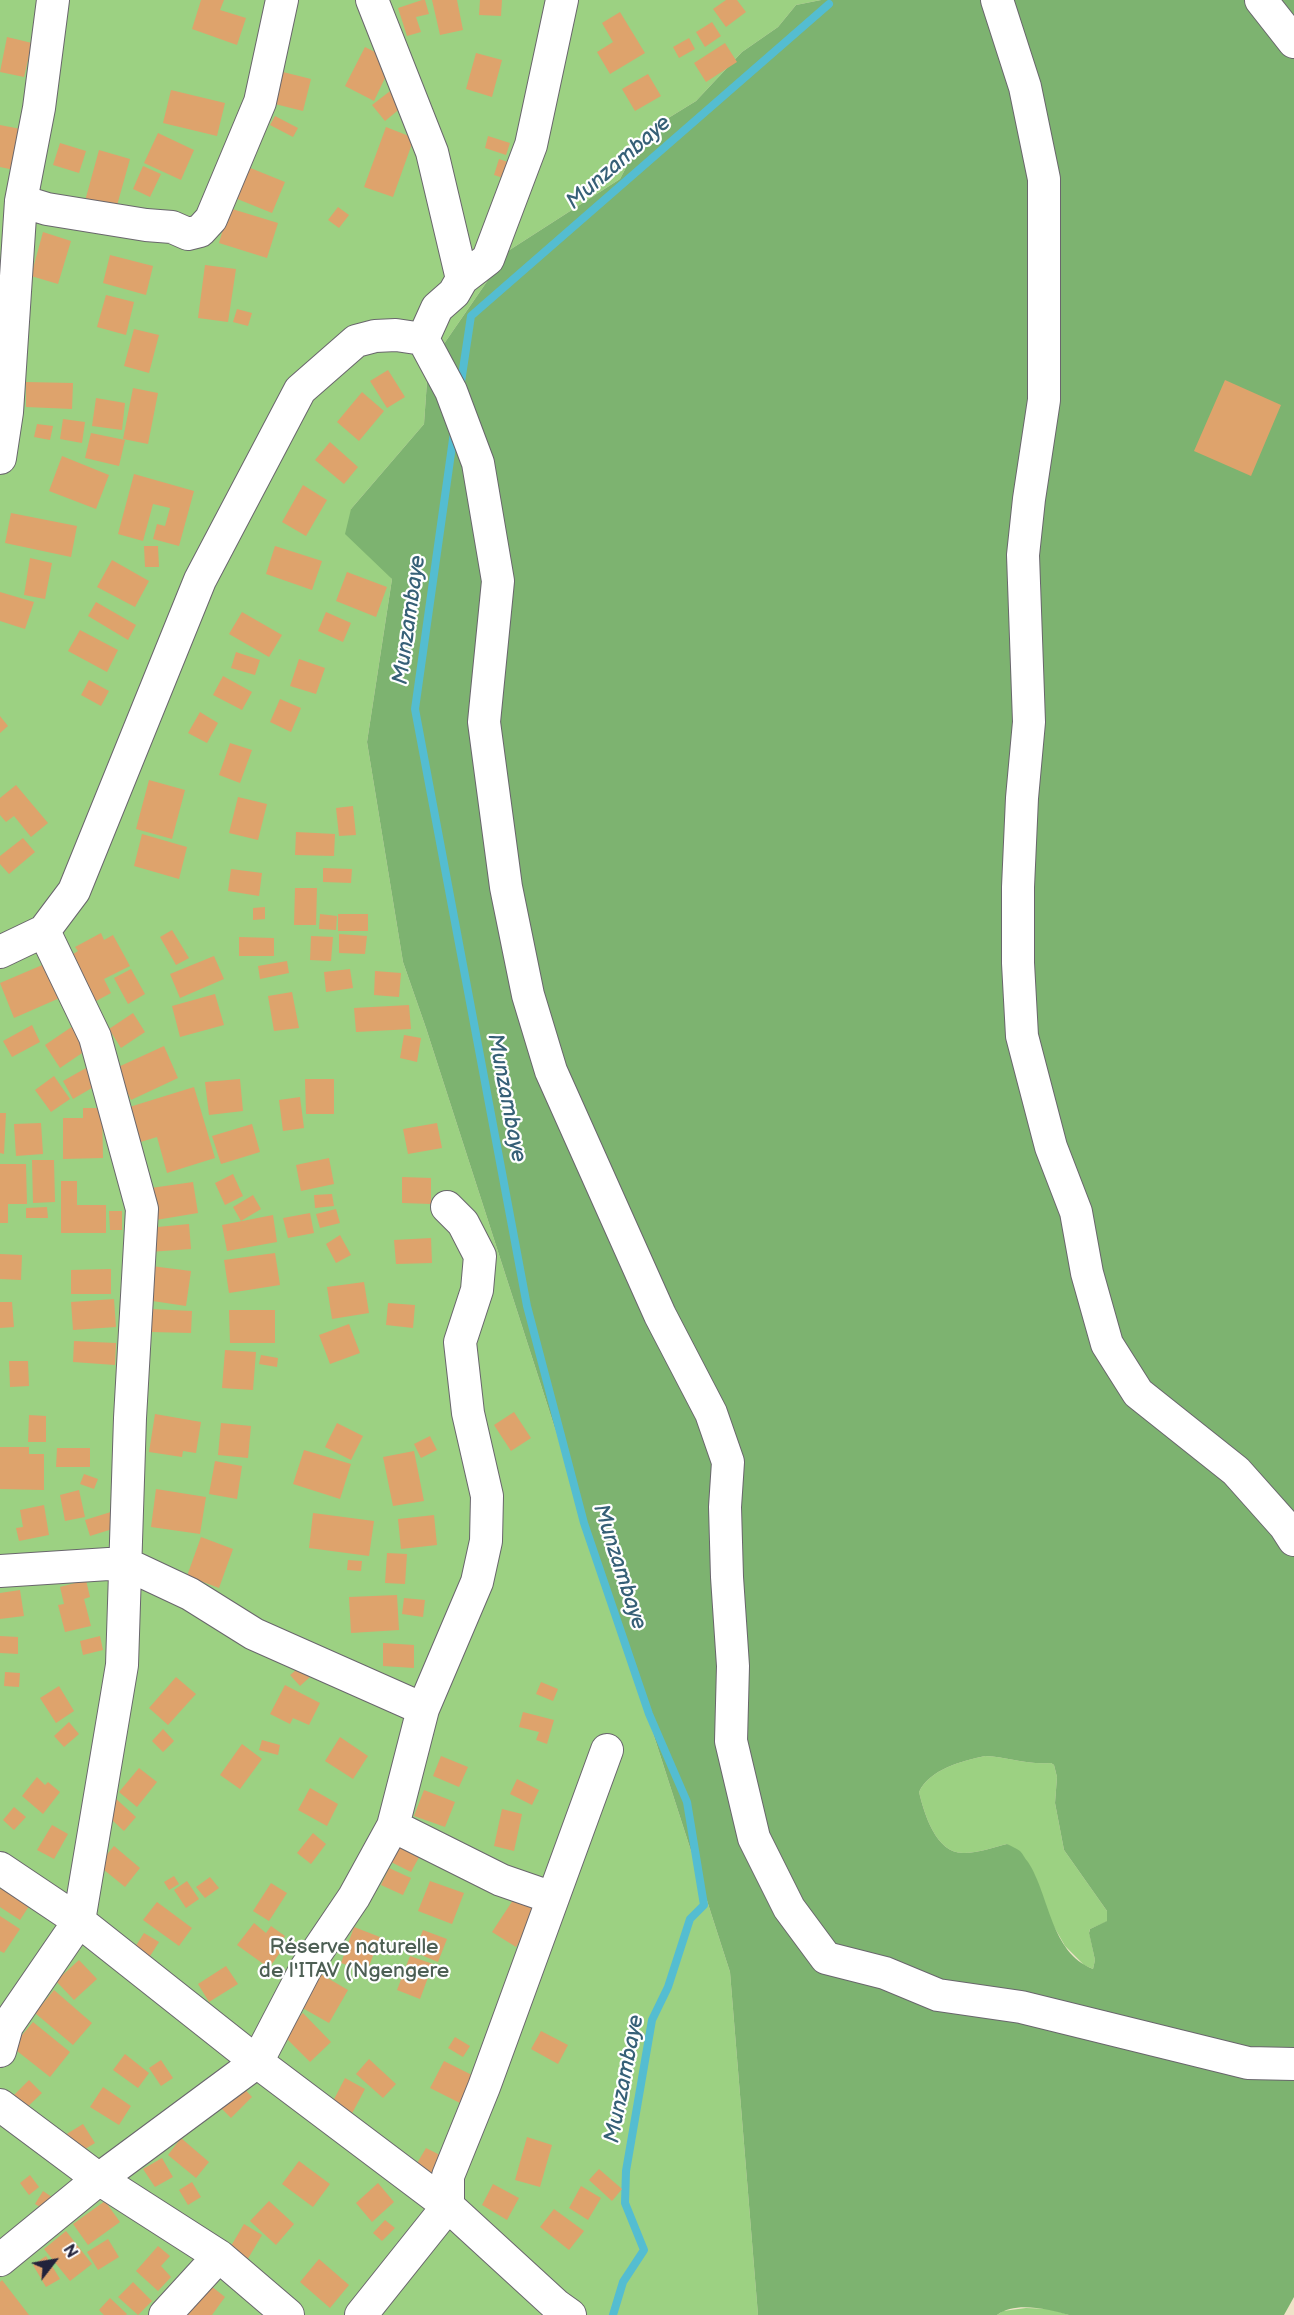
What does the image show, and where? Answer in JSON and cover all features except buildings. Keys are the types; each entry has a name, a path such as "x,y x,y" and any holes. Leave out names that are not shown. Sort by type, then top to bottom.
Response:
{"street":[{"path":"0,458 7,412 21,201 39,108 53,0"},
{"path":"21,201 47,209 172,227 188,234 200,231 211,219 260,102 282,0"},
{"path":"372,0 432,152 462,279"},
{"path":"423,339 437,308 454,293 462,279 488,259 531,145 562,0"},
{"path":"997,0 1025,87 1044,179 1044,400 1023,555 1029,722 1022,798 1018,887 1018,963 1022,1036 1051,1147 1076,1212 1087,1273 1107,1344 1138,1393 1236,1470 1294,1539"},
{"path":"1261,0 1294,42"},
{"path":"0,952 44,930 74,891 200,580 300,390 356,341 396,334 406,334 423,339 451,391 478,464 497,572 484,722 506,887 528,995 551,1071 660,1316 711,1413 728,1462 725,1507 733,1666 731,1741 754,1838 789,1908 826,1958 885,1973 938,1995 1021,2007 1248,2063 1294,2064"},
{"path":"0,2051 7,2026 79,1921 122,1665 130,1418 142,1209 95,1037 44,930"},
{"path":"0,2260 99,2180 257,2062 306,1968 354,1897 393,1826 423,1709 477,1582 486,1541 487,1496 468,1413 460,1342 477,1290 480,1256 463,1223 447,1208"},
{"path":"0,1571 124,1563 190,1594 254,1634 423,1709"},
{"path":"361,2315 448,2206 448,2176 484,2087 607,1750"},
{"path":"393,1826 501,1880 553,1898"},
{"path":"0,1868 79,1921 257,2062 448,2206 570,2315"},
{"path":"0,2105 99,2180 219,2256 288,2315"},
{"path":"165,2315 219,2256"}],"green space":[{"name":"Réserve naturelle de l'ITAV (Ngengere","path":"0,0 821,0 796,5 778,27 742,52 696,101 644,133 620,179 508,251 428,367 424,424 351,509 392,579 367,742 403,962 730,1972 758,2315 0,2315"},
{"path":"821,0 1294,0 1294,2297 1284,2315 1069,2315 1022,2307 997,2315 758,2315 730,1972 403,962 367,742 392,579 345,534 351,509 424,424 428,367 508,251 620,179 644,133 696,101 742,52 778,27 796,5","holes":["985,1756 1054,1765 1057,1777 1055,1803 1064,1850 1107,1911 1107,1921 1090,1929 1089,1933 1095,1960 1093,1969 1079,1961 1059,1937 1035,1876 1020,1851 1007,1844 975,1852 954,1852 939,1840 928,1821 919,1792 931,1777 957,1764"]},
{"path":"985,1756 1054,1765 1057,1777 1055,1803 1064,1850 1107,1911 1108,1921 1090,1929 1089,1932 1095,1960 1093,1969 1084,1965 1065,1946 1007,1844 975,1852 954,1852 939,1840 933,1831 919,1792 924,1784 948,1767"},
{"path":"1026,2308 1050,2309 1069,2315 997,2315 1003,2311"}],"waterway":[{"name":"Munzambaye","path":"460,389 471,316 829,4"},
{"name":"Munzambaye","path":"454,432 415,709 527,1306 584,1523 649,1714 687,1802 704,1905 690,1919 668,1987 652,2020 626,2171 625,2203 644,2250 623,2282 613,2315"}]}
